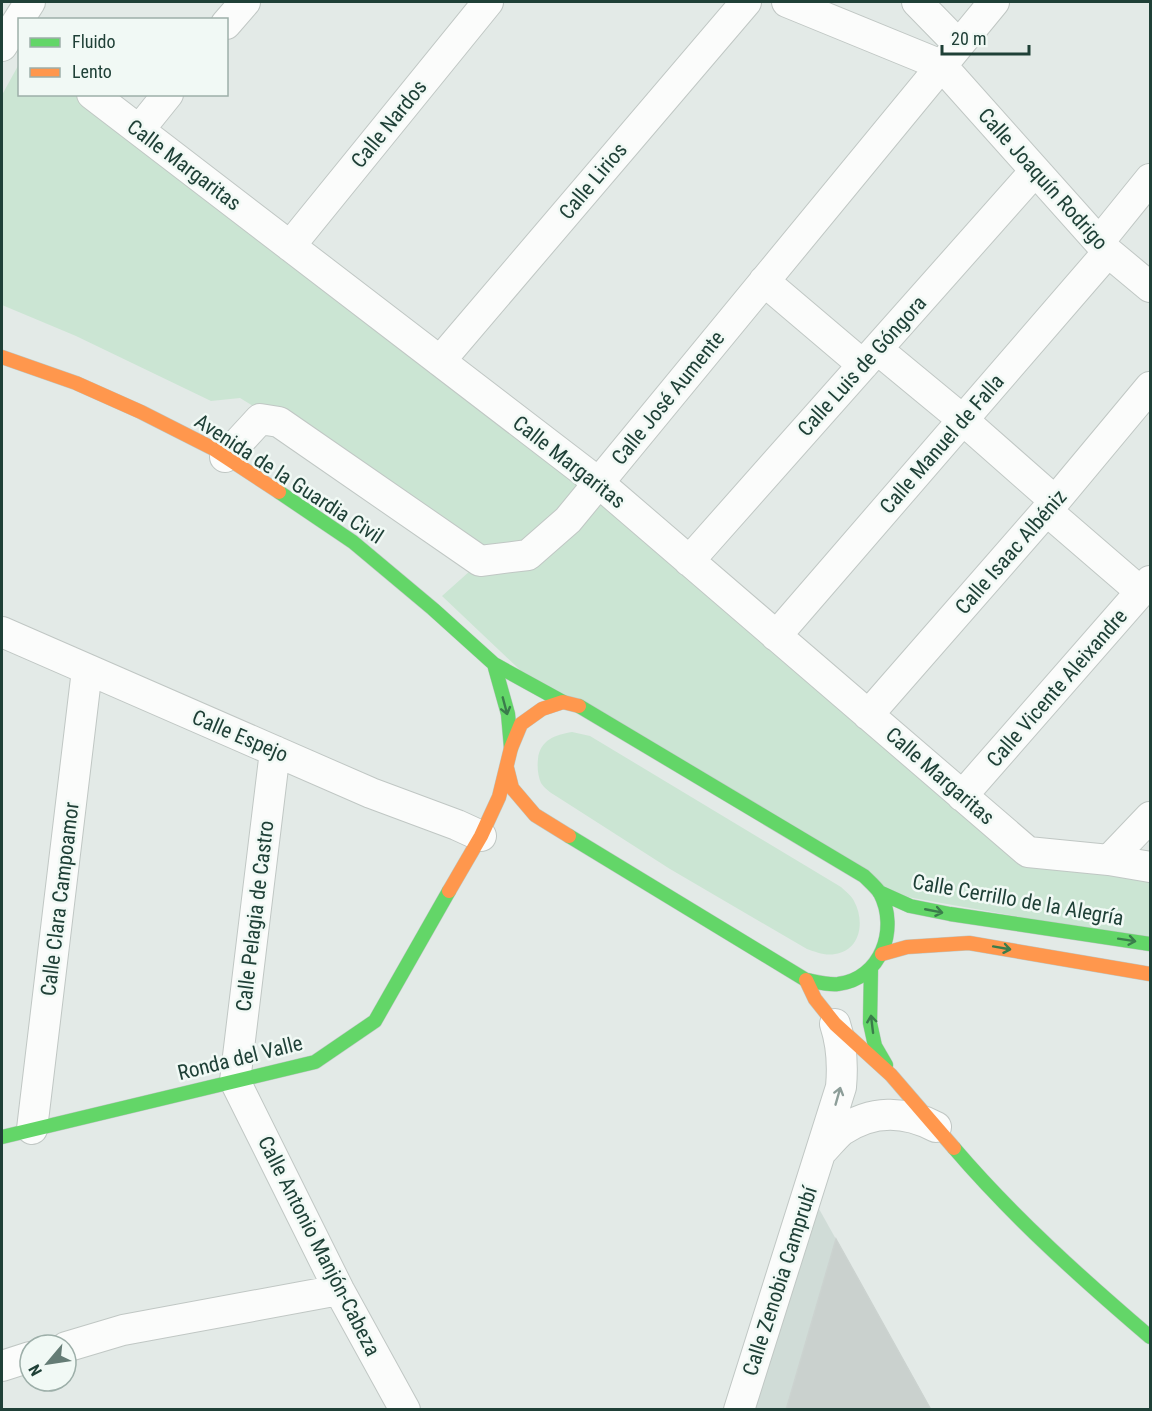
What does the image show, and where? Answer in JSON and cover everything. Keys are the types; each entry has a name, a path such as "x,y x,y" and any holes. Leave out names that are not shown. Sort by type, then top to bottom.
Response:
{"street":[{"path":"20,18 30,2"},
{"path":"228,22 244,2"},
{"name":"Calle Nardos","path":"290,246 488,2"},
{"name":"Calle Lirios","path":"440,361 746,2"},
{"path":"787,2 950,54"},
{"name":"Calle Joaquín Rodrigo","path":"917,2 950,54 1035,171 1104,247 1150,287"},
{"name":"Calle José Aumente","path":"225,457 260,419 279,422 480,561 528,555 568,520 994,2"},
{"path":"8,36 18,21"},
{"name":"Calle Margaritas","path":"95,96 599,483 1028,852 1109,860"},
{"path":"139,130 166,96"},
{"name":"Calle Luis de Góngora","path":"689,561 1035,171"},
{"name":"Calle Manuel de Falla","path":"776,636 963,420 1104,247 1150,179"},
{"path":"764,281 963,420 1051,506 1146,586"},
{"name":"Avenida de la Guardia Civil","path":"2,357 87,387 212,448 353,543 433,609 494,664 563,702 579,706 864,876 879,892"},
{"name":"Calle Isaac Albéniz","path":"868,715 1051,506 1150,387"},
{"name":"Calle Vicente Aleixandre","path":"963,796 1146,586"},
{"name":"Calle Espejo","path":"2,632 371,793 457,825 492,828"},
{"path":"494,664 508,714 511,748"},
{"name":"Calle Clara Campoamor","path":"32,1129 87,670"},
{"path":"511,748 521,724 542,709 563,702"},
{"name":"Ronda del Valle","path":"2,1137 315,1062 375,1021 492,828 511,748"},
{"name":"Calle Pelagia de Castro","path":"235,1081 275,751"},
{"path":"507,768 512,788 529,816 806,980 825,985 846,982 864,974 871,968 882,954 888,934 887,915 879,892"},
{"path":"1109,860 1150,817"},
{"path":"1109,860 1150,867"},
{"name":"Calle Cerrillo de la Alegría","path":"879,892 910,906 950,914 1150,944"},
{"path":"882,954 906,947 969,943 1150,974"},
{"path":"871,968 870,1023 875,1046 891,1075"},
{"path":"806,980 815,999 836,1024 891,1075 973,1170 1036,1234 1150,1337"},
{"name":"Calle Zenobia Camprubí","path":"739,1410 841,1087 843,1065 836,1024"},
{"name":"Calle Antonio Manjón-Cabeza","path":"235,1081 339,1290 405,1410"},
{"name":"Calle Zenobia Camprubí","path":"821,1152 840,1132 863,1119 883,1115 902,1115 921,1119 936,1127"},
{"path":"78,1343 123,1330 339,1290"},
{"path":"2,1366 18,1361"}],"shaded area":[{"path":"809,1191 931,1409 739,1409"}],"green space":[{"path":"18,66 18,96 93,96 599,483 1028,852 1150,867 1150,940 879,892 537,686 442,596 480,562 279,422 240,398 211,401 76,336 2,305 2,95"},
{"path":"572,732 590,736 841,887 852,897 857,909 860,926 855,941 844,951 835,954 824,954 807,949 670,869 550,792 542,785 539,777 539,753 549,740"}],"building":[{"path":"836,1239 931,1410 786,1410"}],"traffic: fast":[{"path":"279,492 353,542 494,664 563,702"},
{"path":"494,664 508,714 511,748"},
{"path":"569,836 806,980 834,984 853,980 875,963 882,950 888,922 885,907 880,893 864,876 579,706"},
{"path":"2,1137 315,1062 375,1021 449,891"},
{"path":"879,892 910,906 950,914 1150,944"},
{"path":"871,968 870,1023 875,1046 886,1065"},
{"path":"954,1148 1048,1246 1150,1337"}],"traffic: slow":[{"path":"2,357 76,383 141,412 212,448 279,492"},
{"path":"449,891 481,836 499,797 511,748 521,724 542,709 563,702 579,706"},
{"path":"507,768 512,788 535,815 569,836"},
{"path":"882,954 907,947 969,943 1150,974"},
{"path":"806,980 815,999 835,1024 891,1075 954,1148"}]}
